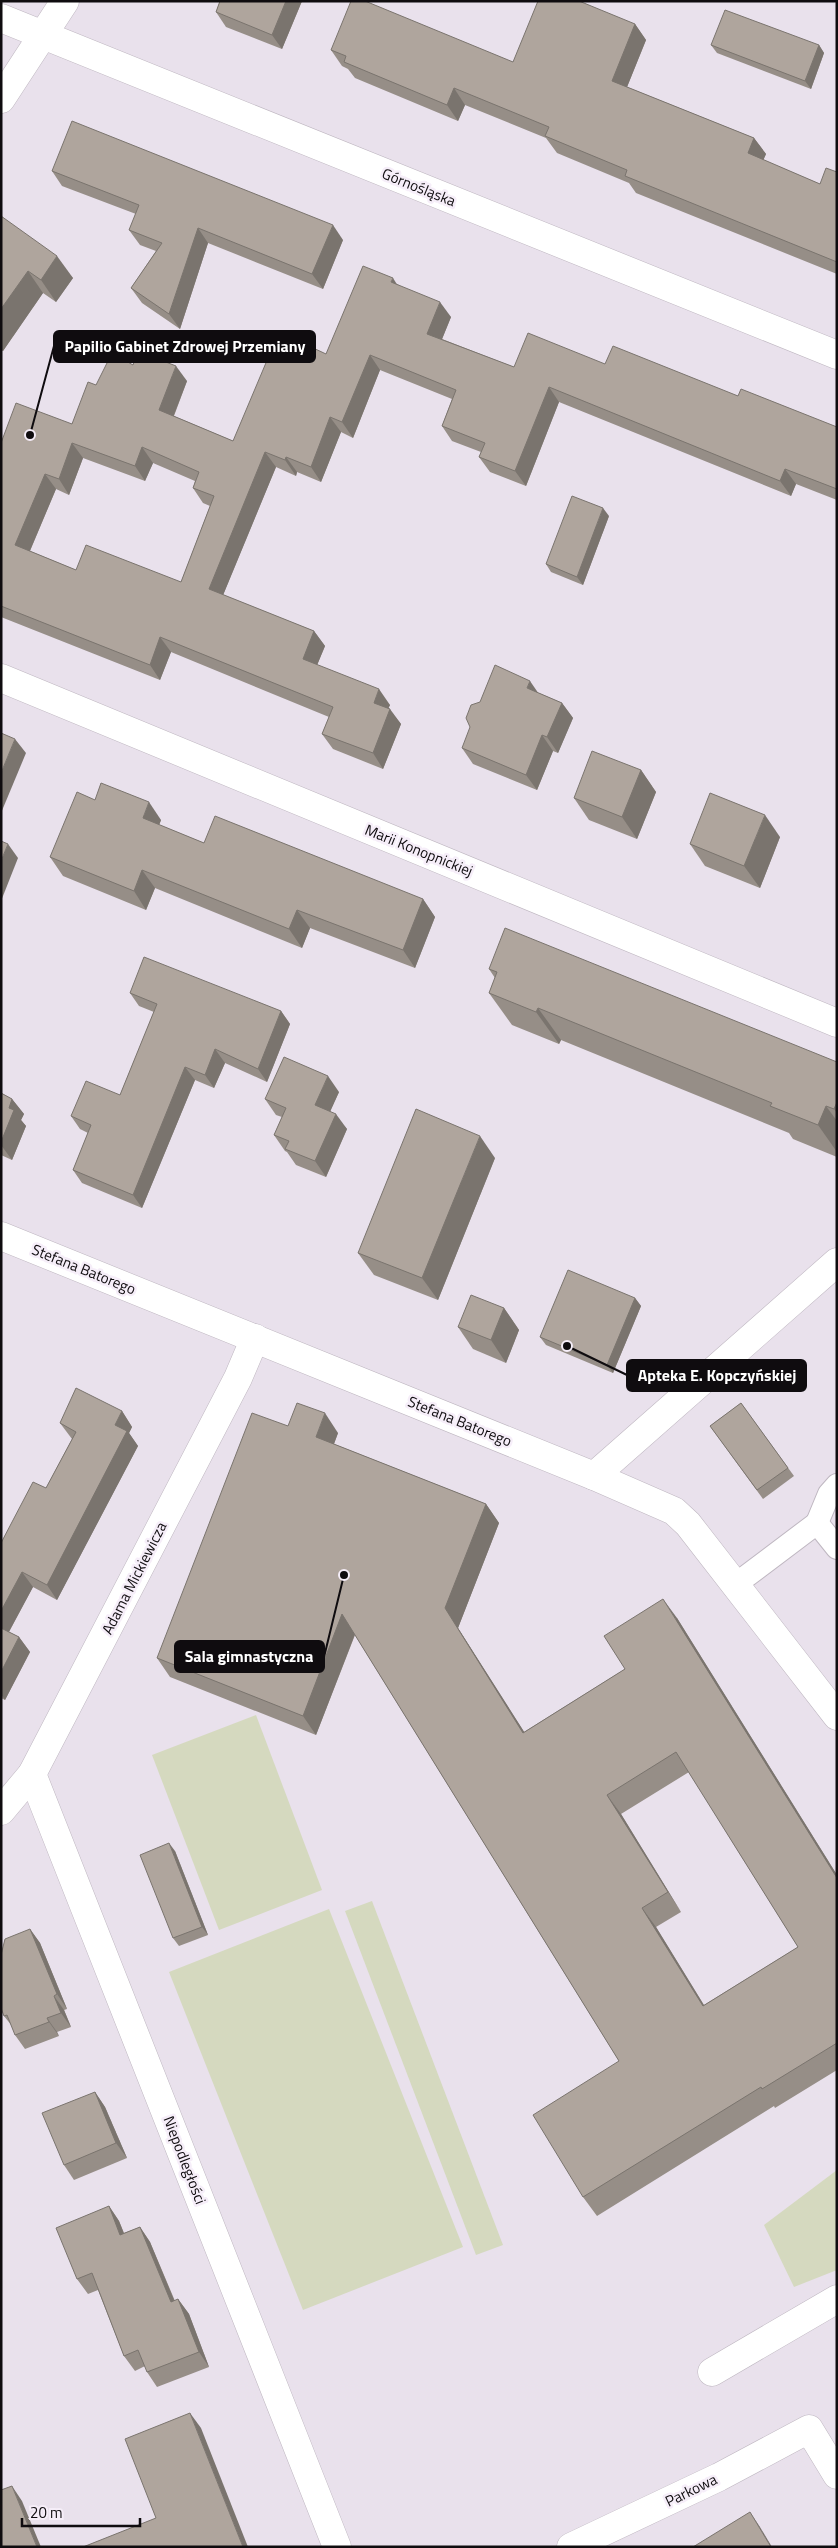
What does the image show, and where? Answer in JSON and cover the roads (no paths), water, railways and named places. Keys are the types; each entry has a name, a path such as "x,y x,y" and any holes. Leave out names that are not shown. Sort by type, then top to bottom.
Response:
{"street":[{"path":"1,99 65,1"},
{"name":"Górnośląska","path":"1,18 837,356"},
{"name":"Marii Konopnickiej","path":"1,678 837,1023"},
{"name":"Stefana Batorego","path":"1,1236 594,1476 674,1511 688,1524 736,1584 837,1716"},
{"path":"594,1476 837,1262"},
{"name":"Adama Mickiewicza","path":"1,1811 32,1774 238,1378 255,1338"},
{"name":"Niepodległości","path":"32,1774 337,2547"},
{"path":"712,2372 837,2299"},
{"name":"Parkowa","path":"571,2547 719,2477 809,2430 837,2475"}],"lane":[{"path":"736,1584 817,1523 830,1494 837,1485"},
{"path":"817,1523 837,1548"}],"place":[{"name":"Papilio Gabinet Zdrowej Przemiany","path":"30,435"},
{"name":"Apteka E. Kopczyńskiej","path":"567,1346"},
{"name":"Sala gimnastyczna","path":"344,1575"}]}
